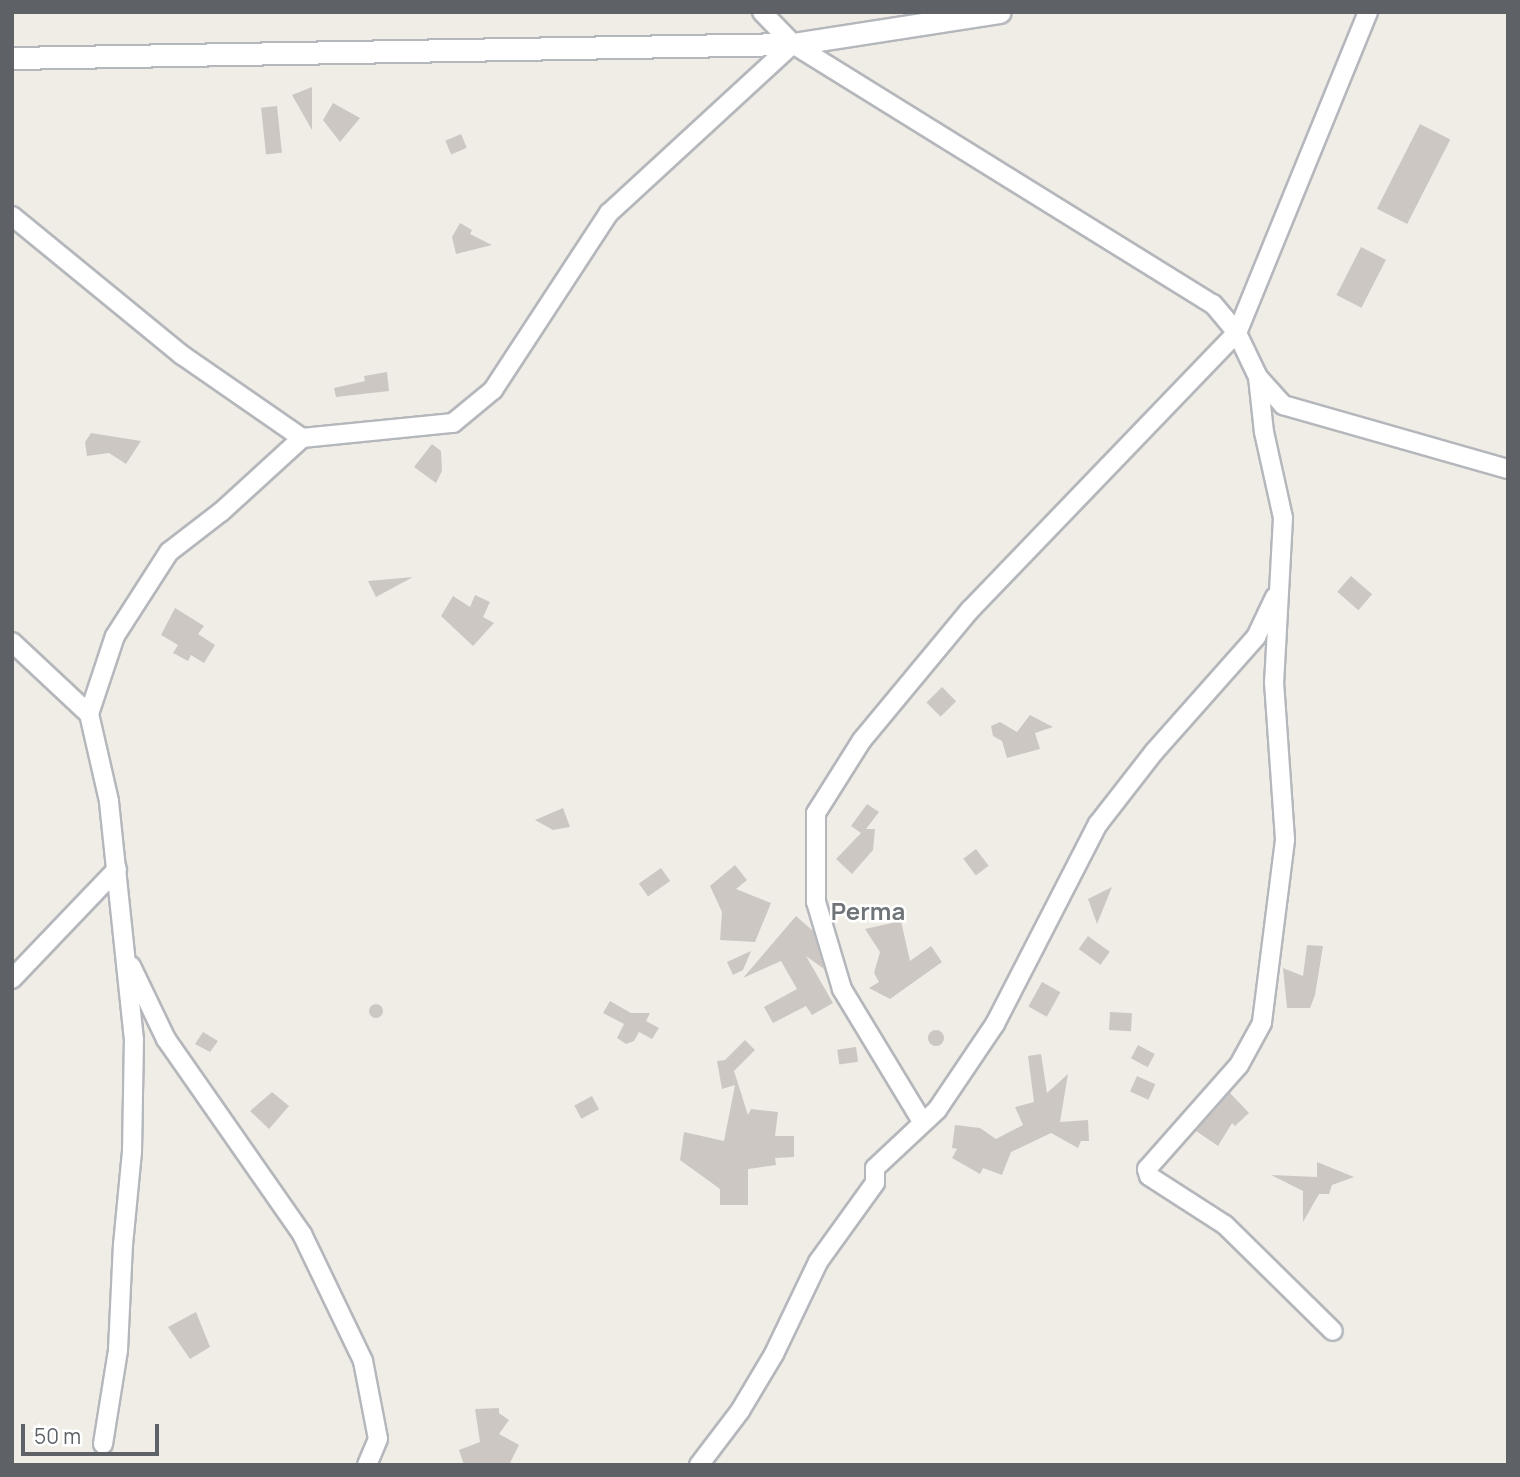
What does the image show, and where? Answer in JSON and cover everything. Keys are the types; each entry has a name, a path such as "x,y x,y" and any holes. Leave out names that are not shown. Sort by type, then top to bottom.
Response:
{"street":[{"path":"762,12 793,44 1213,304 1237,333 1258,377 1283,405 1508,469"},
{"path":"12,58 793,44 1000,12"},
{"path":"923,1123 842,989 816,902 816,813 862,740 970,610 1237,333 1368,12"},
{"path":"103,1444 118,1350 123,1245 132,1152 134,1040 109,801 89,714 115,636 169,552 220,512 302,438 453,423 493,390 609,214 793,44"},
{"path":"12,216 182,355 302,438"},
{"path":"1258,377 1264,432 1283,519 1274,682 1285,840 1262,1023 1239,1065 1147,1169 1149,1176 1224,1225 1333,1331"},
{"path":"699,1465 740,1411 774,1354 818,1262 875,1183 875,1168 937,1110 995,1024 1098,824 1154,752 1256,637 1280,588"},
{"path":"12,642 89,714"},
{"path":"12,979 117,869"},
{"path":"126,957 166,1039 302,1234 363,1361 378,1439 367,1465"}],"building":[{"path":"312,87 312,130 292,95"},
{"path":"333,103 360,118 340,142 323,120"},
{"path":"277,106 282,153 266,154 261,108"},
{"path":"1420,124 1450,139 1407,224 1377,209"},
{"path":"461,134 467,148 451,154 445,141"},
{"path":"460,223 472,230 470,234 492,245 456,254 452,237"},
{"path":"1361,247 1386,260 1361,308 1336,295"},
{"path":"387,372 389,391 336,397 334,388 365,381 364,376"},
{"path":"91,433 141,441 126,464 109,453 87,456 85,442"},
{"path":"432,444 441,451 442,471 436,483 414,467"},
{"path":"1351,576 1372,594 1358,610 1337,592"},
{"path":"413,577 376,597 368,581"},
{"path":"475,595 490,602 483,617 494,623 473,646 441,616 453,596 470,607"},
{"path":"175,608 204,626 198,634 215,645 204,663 191,655 188,661 173,653 178,645 161,635"},
{"path":"942,687 956,701 941,717 926,703"},
{"path":"1030,715 1053,727 1035,733 1040,749 1007,758 1002,741 993,736 991,726 1000,722 1017,732"},
{"path":"867,804 879,812 866,829 875,829 873,850 852,874 836,859 861,833 851,826"},
{"path":"563,808 570,827 553,830 535,820"},
{"path":"976,849 989,866 976,875 963,859"},
{"path":"735,865 747,880 736,889 771,903 755,942 720,940 722,912 710,886"},
{"path":"661,868 670,881 648,897 639,883"},
{"path":"1112,887 1097,924 1088,899"},
{"path":"796,916 813,931 824,969 806,956 833,1003 812,1015 806,1006 773,1023 764,1007 797,989 781,961 743,978"},
{"path":"901,921 910,961 931,946 942,962 890,999 869,988 879,982 874,973 880,952 865,929"},
{"path":"1088,936 1110,952 1100,965 1079,949"},
{"path":"1307,945 1323,946 1315,995 1310,1008 1287,1008 1283,968 1303,976"},
{"path":"751,951 743,970 733,975 727,962"},
{"path":"1042,982 1060,992 1047,1017 1028,1006"},
{"path":"610,1001 631,1013 650,1013 646,1021 659,1028 652,1039 639,1032 634,1041 626,1044 617,1038 624,1024 603,1013"},
{"path":"373,1004 379,1004 383,1011 379,1018 373,1018 369,1014 369,1008"},
{"path":"1110,1012 1132,1013 1131,1031 1109,1030"},
{"path":"936,1030 944,1038 936,1046 928,1038"},
{"path":"203,1032 218,1041 210,1052 195,1044"},
{"path":"745,1040 755,1050 734,1071 748,1115 751,1109 778,1112 775,1136 794,1136 794,1157 775,1158 776,1165 748,1169 748,1205 720,1205 720,1189 680,1160 684,1132 724,1141 735,1085 722,1089 717,1061 725,1060"},
{"path":"1138,1045 1155,1054 1148,1067 1131,1058"},
{"path":"856,1047 858,1062 839,1064 837,1050"},
{"path":"1041,1054 1047,1093 1068,1074 1060,1122 1088,1120 1089,1141 1081,1141 1078,1148 1051,1133 1011,1152 1002,1175 983,1168 980,1174 952,1158 957,1149 952,1148 955,1125 980,1128 996,1139 1023,1125 1015,1107 1034,1102 1028,1056"},
{"path":"1137,1076 1155,1084 1148,1100 1130,1092"},
{"path":"272,1092 289,1106 269,1129 250,1111"},
{"path":"1230,1093 1249,1113 1235,1126 1232,1123 1218,1146 1196,1131"},
{"path":"592,1096 599,1109 581,1119 574,1105"},
{"path":"1317,1162 1354,1177 1332,1185 1329,1194 1319,1194 1303,1222 1303,1191 1271,1175 1317,1177"},
{"path":"196,1312 210,1347 190,1359 168,1327"},
{"path":"499,1408 499,1413 509,1420 499,1434 519,1445 509,1465 464,1465 459,1450 480,1442 475,1409"}],"district":[{"name":"Perma","path":"868,911"}]}
